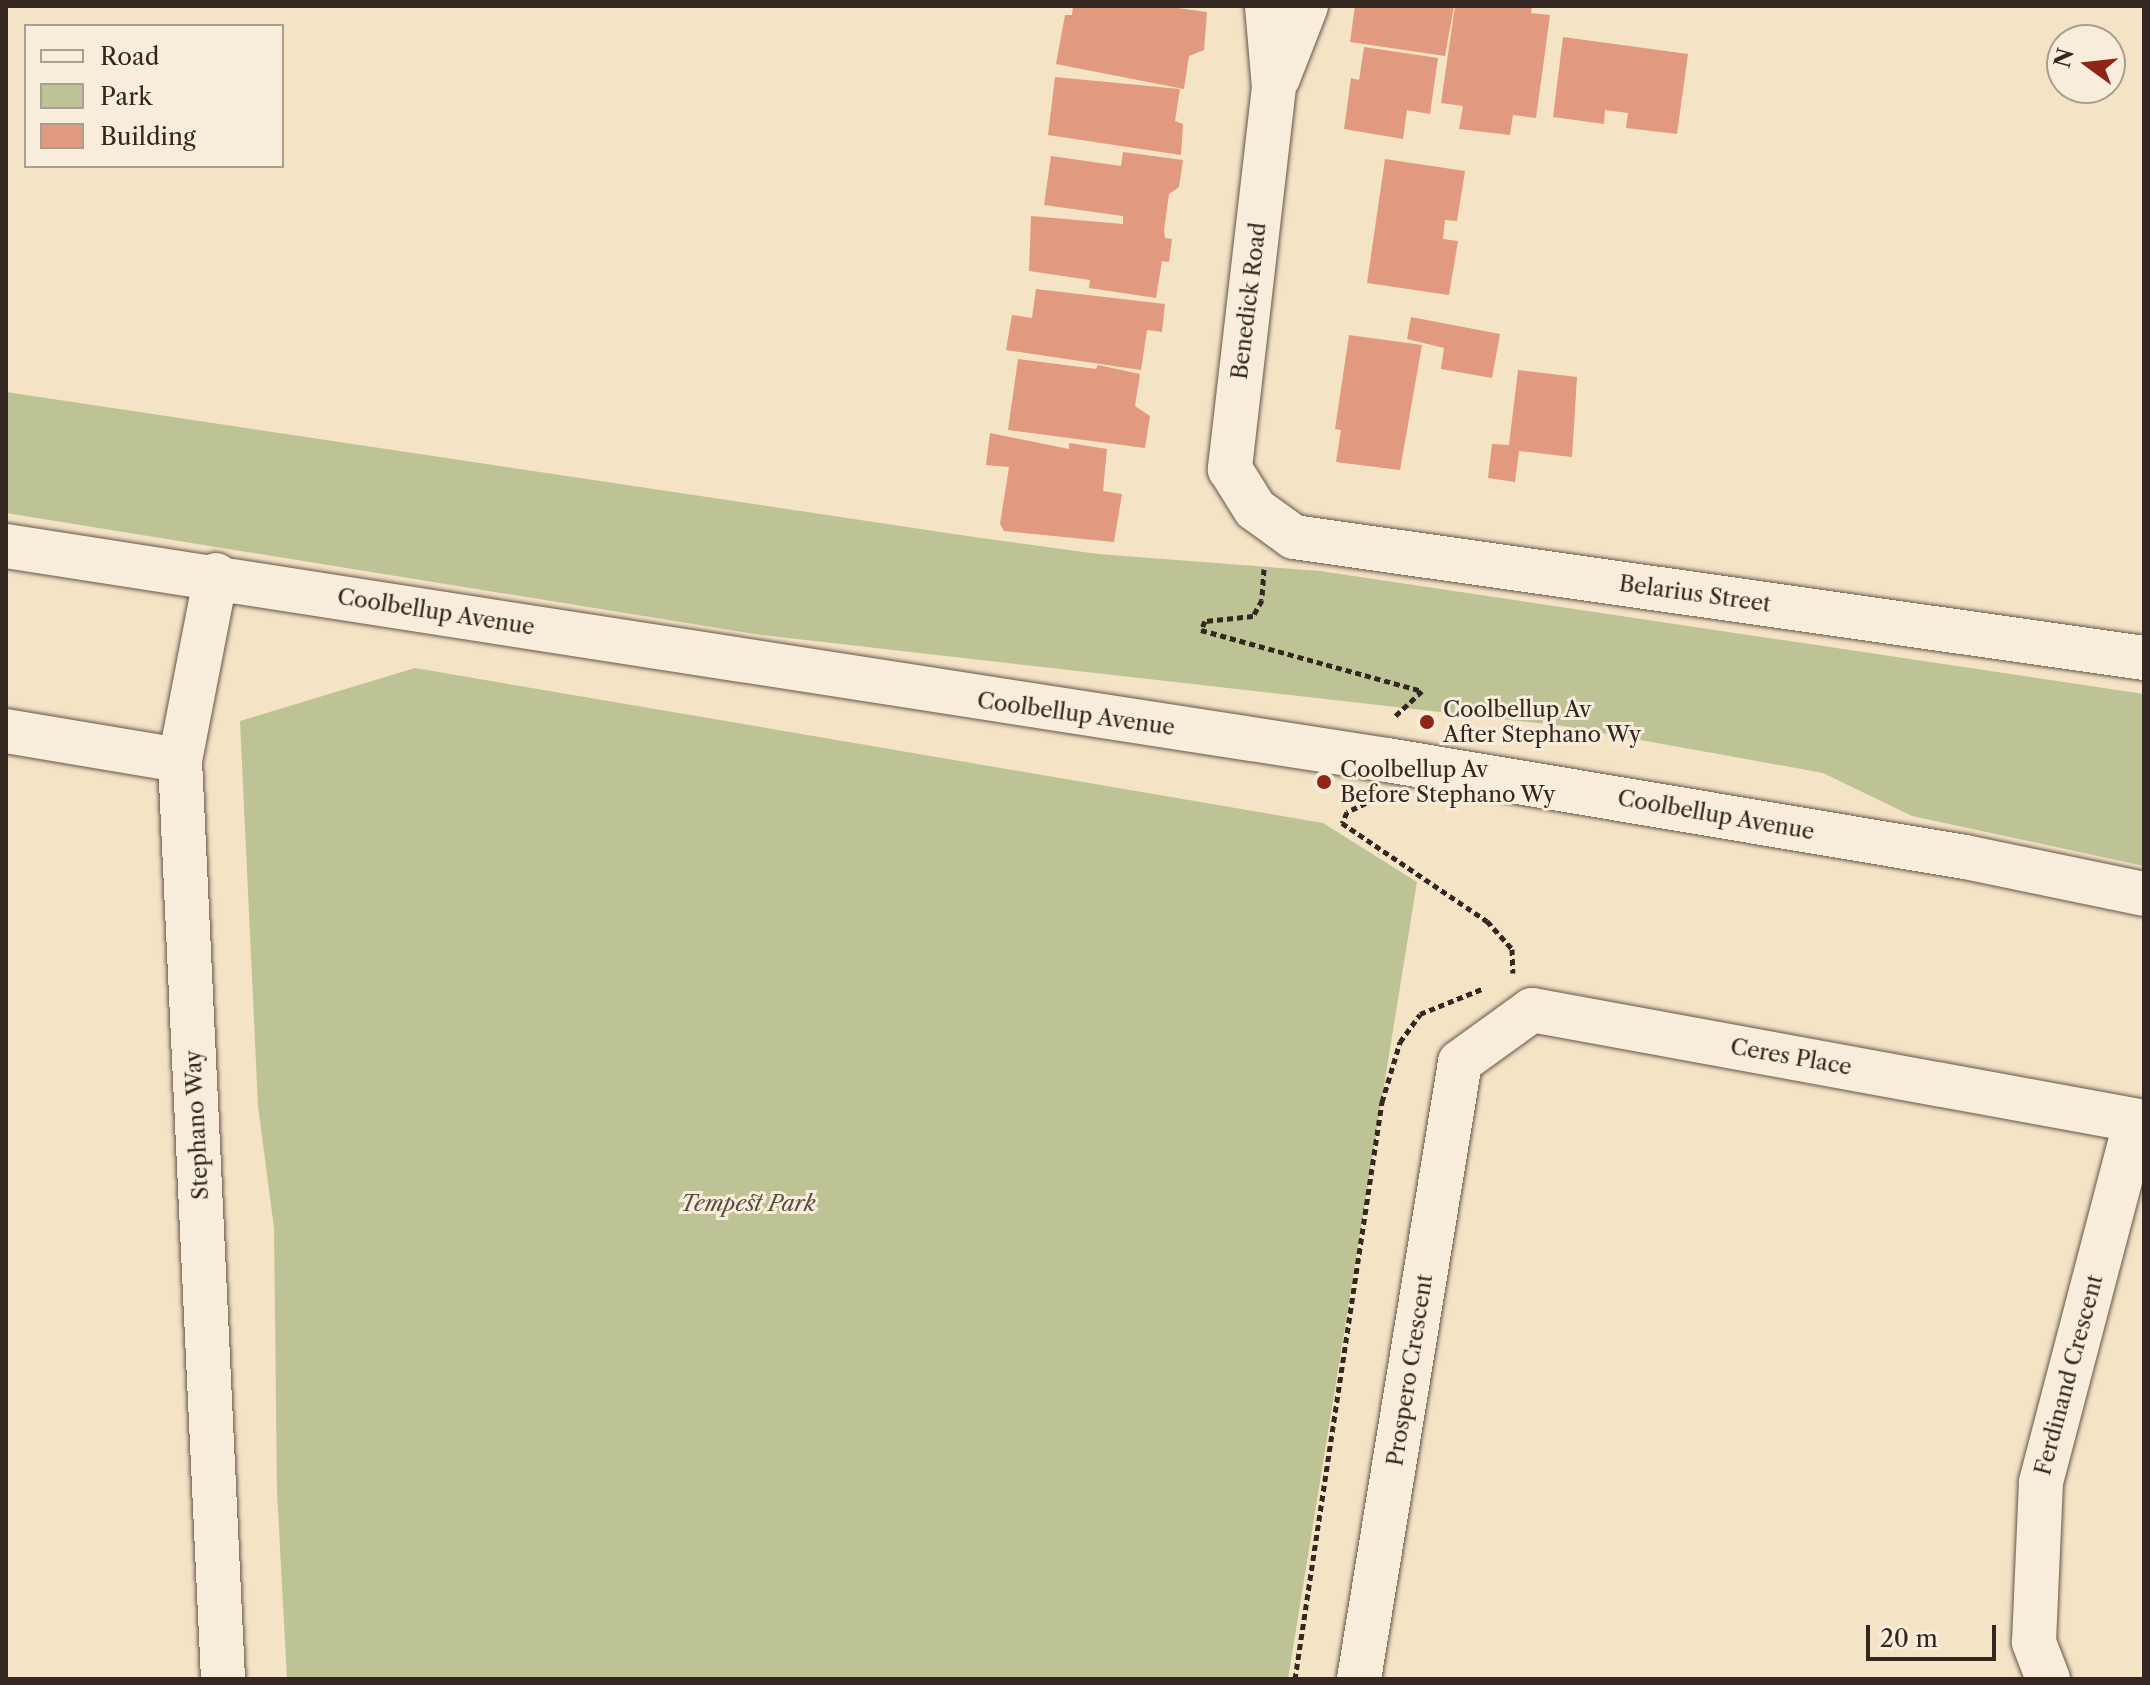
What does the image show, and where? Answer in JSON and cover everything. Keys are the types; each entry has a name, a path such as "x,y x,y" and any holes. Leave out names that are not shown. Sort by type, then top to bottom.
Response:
{"street":[{"path":"1267,6 1274,87"},
{"path":"1274,87 1306,6"},
{"name":"Benedick Road","path":"1255,509 1230,469 1274,87"},
{"name":"Belarius Street","path":"1255,509 1294,537 2144,658"},
{"name":"Coolbellup Avenue","path":"6,546 216,575 805,673 1418,765 1965,857 2144,894"},
{"name":"Stephano Way","path":"216,575 180,760 223,1679"},
{"path":"6,731 180,760"},
{"name":"Ceres Place","path":"1460,1062 1532,1010 2140,1122"},
{"name":"Prospero Crescent","path":"1359,1679 1460,1062"},
{"name":"Ferdinand Crescent","path":"2048,1679 2034,1642 2041,1482 2140,1122"}],"path":[{"path":"1263,563 1262,600 1253,616 1205,621 1201,630 1422,691 1392,720"},
{"path":"1371,801 1347,812 1342,823 1487,921 1512,949 1513,982"},
{"path":"1295,1679 1382,1102 1400,1042 1420,1014 1485,989"}],"green space":[{"path":"6,392 974,537 1098,554 1320,571 2144,694 2144,866 1912,816 1823,773 1563,726 761,635 6,513"},
{"name":"Tempest Park","path":"415,668 1323,823 1417,882 1288,1679 287,1679 277,1491 274,1228 258,1106 240,721"}],"building":[{"path":"1073,6 1163,6 1207,12 1204,50 1189,56 1184,89 1056,64 1065,15 1072,15"},
{"path":"1355,6 1454,6 1445,56 1350,42"},
{"path":"1455,6 1532,6 1531,13 1550,15 1536,118 1513,115 1510,135 1459,129 1463,106 1441,103"},
{"path":"1563,37 1688,54 1677,134 1626,128 1628,113 1605,110 1604,124 1553,117"},
{"path":"1364,47 1438,58 1430,114 1407,110 1403,139 1344,129 1351,78 1359,80"},
{"path":"1055,77 1180,89 1175,121 1183,124 1181,155 1048,135"},
{"path":"1123,152 1183,160 1179,187 1169,194 1164,230 1165,238 1172,239 1169,262 1162,261 1156,298 1089,288 1090,280 1029,271 1031,216 1123,224 1123,216 1044,205 1051,156 1121,166"},
{"path":"1385,159 1465,171 1457,221 1445,220 1443,239 1458,241 1449,295 1367,283"},
{"path":"1036,289 1165,304 1162,332 1147,330 1141,370 1006,350 1012,315 1032,318"},
{"path":"1411,317 1500,334 1492,378 1441,369 1444,348 1407,339"},
{"path":"1349,335 1422,345 1400,470 1336,462 1341,430 1335,429"},
{"path":"1018,359 1096,369 1098,365 1140,374 1135,406 1150,416 1145,448 1008,430"},
{"path":"1518,370 1577,377 1572,457 1519,451 1515,482 1488,478 1492,444 1509,445"},
{"path":"990,433 1069,449 1069,443 1107,449 1103,491 1122,494 1114,542 1004,531 1000,524 1009,467 986,465"}],"place":[{"name":"Coolbellup Av After Stephano Wy","path":"1427,722"},
{"name":"Coolbellup Av Before Stephano Wy","path":"1324,782"}]}
